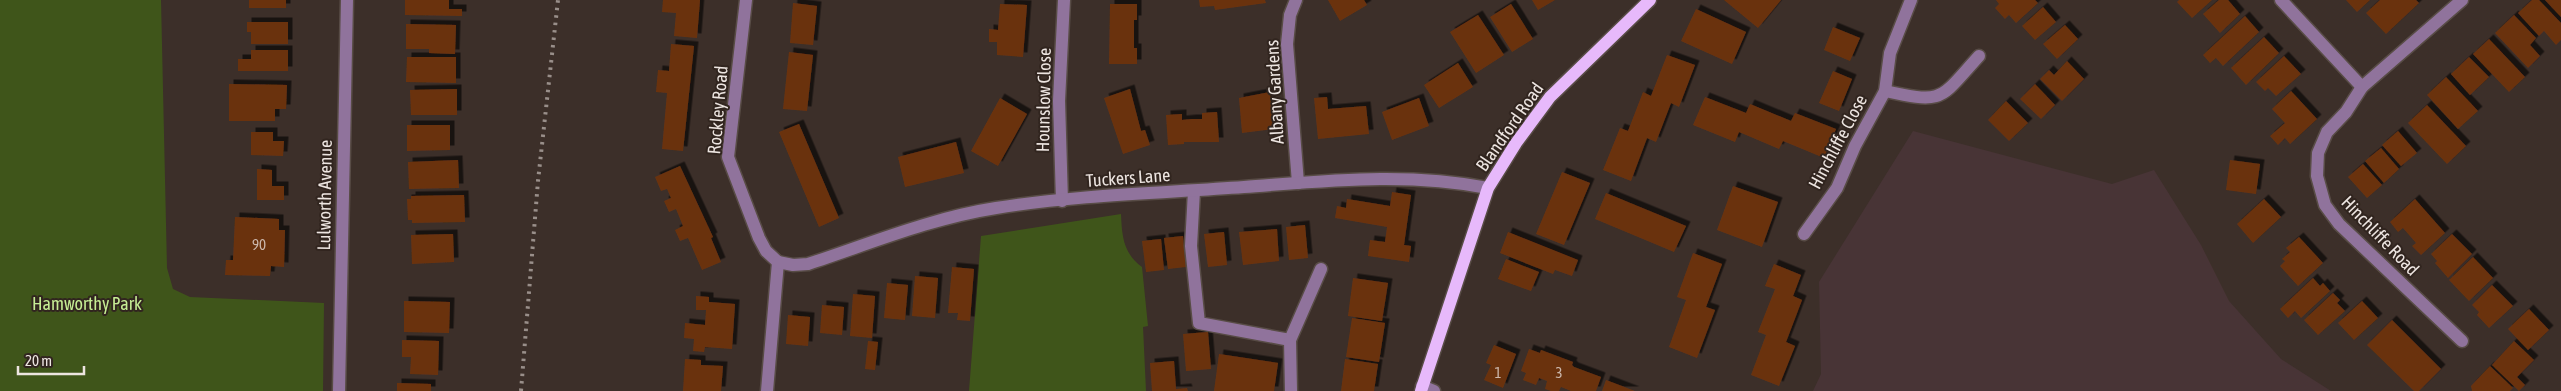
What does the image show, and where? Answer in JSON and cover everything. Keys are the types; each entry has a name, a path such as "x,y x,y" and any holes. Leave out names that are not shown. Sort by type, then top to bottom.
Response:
{"main road":[{"name":"Blandford Road","path":"1426,389 1488,188 1516,143 1550,96 1650,0"}],"street":[{"name":"Lulworth Avenue","path":"339,391 347,0"},
{"name":"Rockley Road","path":"746,0 728,157 759,238 766,252 778,262"},
{"name":"Hounslow Close","path":"1062,201 1059,101 1064,0"},
{"name":"Albany Gardens","path":"1296,0 1290,15 1287,44 1298,183"},
{"name":"Hinchliffe Close","path":"1804,234 1837,188 1855,146 1885,91 1890,53 1911,0"},
{"path":"2281,0 2362,86"},
{"name":"Hinchliffe Road","path":"2462,0 2362,86 2346,112 2327,132 2318,153 2317,176 2325,205 2339,224 2462,341"},
{"name":"Hinchliffe Close","path":"1885,91 1916,98 1936,98 1946,92 1978,56"},
{"name":"Tuckers Lane","path":"778,262 793,265 808,264 939,221 995,208 1062,201 1298,183 1408,178 1449,180 1488,188"},
{"path":"1194,191 1191,246 1199,323 1290,340"},
{"path":"767,391 778,262"},
{"path":"1291,391 1290,340 1321,269"}],"shaded area":[{"path":"1913,131 2112,184 2154,170 2201,245 2229,301 2281,359 2331,391 1813,391 1821,374 1819,282"}],"green space":[{"name":"Hamworthy Park","path":"0,0 161,0 167,268 173,289 190,297 324,303 323,391 0,391"},
{"path":"1121,214 1123,237 1127,250 1142,267 1148,326 1143,327 1146,391 969,391 981,236"}],"building":[{"path":"249,0 286,0 286,8 249,8"},
{"path":"405,0 449,0 449,9 462,9 462,16 405,15"},
{"path":"663,0 700,0 697,38 674,36 676,13 662,12"},
{"path":"1199,0 1265,0 1266,3 1215,10 1214,6 1200,7"},
{"path":"1328,0 1364,0 1367,5 1340,21"},
{"path":"1532,0 1555,0 1538,10"},
{"path":"1724,0 1781,0 1758,28"},
{"path":"1996,0 2035,0 2038,3 2016,23 2009,15 2005,19 1995,8 1999,4"},
{"path":"2179,0 2212,0 2192,18 2177,2"},
{"path":"2219,0 2228,0 2240,14 2220,33 2203,14"},
{"path":"2346,0 2370,0 2357,12"},
{"path":"2380,0 2416,0 2419,3 2386,34 2366,13"},
{"path":"2532,0 2539,0 2561,23 2561,40 2556,45 2544,31 2539,36 2518,13"},
{"path":"2545,0 2561,0 2561,17"},
{"path":"793,3 817,6 813,45 790,43"},
{"path":"1000,4 1027,5 1023,57 997,55 997,42 989,42 989,29 998,30"},
{"path":"1110,4 1137,4 1137,20 1134,20 1134,48 1137,48 1137,64 1109,64"},
{"path":"1511,4 1533,39 1512,52 1490,17"},
{"path":"2043,7 2056,22 2035,40 2022,26"},
{"path":"1696,9 1746,32 1732,64 1681,41"},
{"path":"1478,15 1504,55 1476,73 1450,32"},
{"path":"2514,15 2536,38 2530,45 2540,56 2528,68 2495,33"},
{"path":"2245,16 2259,32 2223,66 2216,58 2210,63 2203,55"},
{"path":"247,22 288,22 288,44 251,44 251,32 247,32"},
{"path":"406,24 456,25 455,54 429,53 429,49 406,49"},
{"path":"2065,25 2078,39 2057,59 2043,44"},
{"path":"1833,27 1860,38 1850,61 1824,50"},
{"path":"2264,37 2279,53 2246,85 2231,68"},
{"path":"2489,39 2525,77 2509,92 2473,54"},
{"path":"671,44 694,46 683,151 662,149 667,93 656,92 658,70 669,71"},
{"path":"251,50 288,50 288,71 238,71 238,59 251,59"},
{"path":"789,52 813,55 807,111 783,109"},
{"path":"1667,55 1695,65 1679,107 1671,103 1656,142 1647,138 1631,181 1603,170 1620,128 1628,131 1643,92 1651,96"},
{"path":"2284,56 2301,74 2276,96 2268,88 2265,91 2256,82"},
{"path":"407,57 456,57 456,83 406,82"},
{"path":"2469,57 2489,77 2470,95 2451,74"},
{"path":"2067,61 2084,79 2062,101 2040,79 2049,70 2054,75"},
{"path":"1458,63 1473,87 1439,108 1424,85"},
{"path":"1833,71 1852,79 1839,111 1819,103"},
{"path":"2446,77 2478,111 2458,129 2427,95"},
{"path":"229,84 287,85 286,109 275,109 275,121 229,121"},
{"path":"2035,84 2055,105 2041,119 2020,99"},
{"path":"457,89 457,115 411,115 410,90"},
{"path":"1130,89 1141,131 1145,130 1150,145 1123,154 1104,98"},
{"path":"2291,91 2317,119 2290,144 2285,138 2278,145 2270,136 2285,123 2272,109"},
{"path":"1270,92 1273,129 1242,133 1239,98"},
{"path":"1327,97 1328,109 1366,106 1369,134 1318,139 1314,98"},
{"path":"1705,97 1746,113 1750,104 1791,121 1795,113 1836,129 1824,158 1783,141 1779,149 1739,132 1735,142 1693,125"},
{"path":"1000,98 1027,114 998,166 971,151"},
{"path":"1419,98 1429,126 1392,140 1382,112"},
{"path":"2006,101 2028,123 2009,141 1988,120"},
{"path":"2427,105 2466,146 2447,164 2408,123"},
{"path":"1217,112 1219,142 1184,142 1184,144 1168,145 1166,115 1182,114 1182,120 1202,119 1202,113"},
{"path":"799,124 839,218 819,227 779,132"},
{"path":"407,125 450,125 450,150 407,151"},
{"path":"2398,131 2417,153 2401,166 2382,145"},
{"path":"251,132 273,132 273,141 284,141 283,156 251,155"},
{"path":"956,142 964,173 905,187 898,157"},
{"path":"2381,148 2399,169 2384,183 2365,161"},
{"path":"458,160 459,188 409,189 408,162"},
{"path":"2230,160 2260,164 2256,194 2226,190"},
{"path":"2363,164 2382,185 2367,198 2348,177"},
{"path":"680,166 713,237 711,238 721,262 702,270 688,238 680,241 675,230 683,226 676,209 669,212 664,201 671,198 667,189 661,191 655,177"},
{"path":"257,169 272,170 272,186 284,186 284,200 257,200"},
{"path":"1562,172 1590,183 1564,245 1536,234"},
{"path":"1733,186 1778,202 1762,247 1717,230"},
{"path":"1392,192 1411,195 1404,245 1411,246 1409,262 1368,256 1370,240 1385,242 1387,227 1335,218 1337,206 1346,208 1347,199 1390,206"},
{"path":"1606,193 1686,226 1674,252 1595,219"},
{"path":"464,195 465,222 412,223 412,220 408,220 407,199 411,199 411,196"},
{"path":"2264,199 2281,217 2253,243 2237,224"},
{"path":"2415,199 2445,233 2421,255 2412,246 2416,243 2403,228 2398,232 2390,222"},
{"path":"235,217 279,219 279,230 285,230 284,267 271,266 270,276 225,275 226,260 233,260"},
{"path":"1305,225 1308,258 1289,260 1286,227"},
{"path":"1277,229 1279,261 1243,265 1239,232"},
{"path":"1224,232 1227,265 1208,267 1204,234"},
{"path":"1508,232 1578,260 1572,276 1555,270 1553,274 1500,253"},
{"path":"453,234 454,262 412,264 411,235"},
{"path":"2452,234 2472,254 2448,278 2435,263 2437,261 2431,254"},
{"path":"1183,236 1186,267 1168,269 1164,238"},
{"path":"2299,237 2323,263 2298,286 2280,266 2285,261 2282,259 2290,252 2286,248"},
{"path":"1161,239 1164,270 1146,272 1142,241"},
{"path":"1693,253 1722,264 1706,307 1715,310 1697,358 1669,347 1686,300 1677,297"},
{"path":"2473,257 2493,278 2469,301 2449,280"},
{"path":"1506,259 1539,272 1531,291 1498,279"},
{"path":"1774,264 1801,275 1793,296 1802,300 1786,342 1795,346 1779,386 1751,375 1766,335 1758,332 1775,289 1765,286"},
{"path":"952,267 974,269 970,321 957,320 958,313 948,313"},
{"path":"915,276 938,278 935,318 912,316"},
{"path":"1353,278 1388,283 1382,321 1348,316"},
{"path":"2313,278 2320,286 2323,283 2330,291 2301,318 2295,311 2288,318 2280,309"},
{"path":"887,283 908,285 905,320 884,318"},
{"path":"2492,285 2513,306 2489,328 2477,315 2479,312 2472,305"},
{"path":"2333,293 2340,300 2337,303 2345,311 2318,335 2304,320"},
{"path":"853,294 875,296 872,338 850,336"},
{"path":"696,296 709,297 709,302 735,304 732,349 705,347 704,352 693,351 694,339 684,338 685,323 705,325 706,310 696,310"},
{"path":"404,301 450,302 449,333 404,332"},
{"path":"2362,301 2378,318 2354,340 2338,323"},
{"path":"822,305 844,307 842,335 820,333"},
{"path":"2529,309 2549,330 2528,350 2508,329"},
{"path":"788,315 810,317 808,346 786,344"},
{"path":"1352,318 1385,323 1379,362 1346,357"},
{"path":"2392,320 2441,369 2419,391 2414,391 2367,345"},
{"path":"1208,332 1211,369 1186,371 1183,334"},
{"path":"402,340 439,341 438,375 410,374 411,357 402,357"},
{"path":"868,341 878,342 875,370 865,369"},
{"path":"2514,341 2534,360 2517,377 2525,385 2519,391 2492,365"},
{"path":"1494,345 1516,354 1503,388 1484,380 1491,365 1486,363"},
{"path":"1529,349 1540,353 1541,350 1573,362 1572,365 1574,367 1601,377 1596,391 1571,391 1561,387 1559,391 1551,391 1545,389 1547,381 1539,378 1536,385 1523,380 1526,373 1521,371"},
{"path":"1219,354 1278,363 1274,391 1214,391"},
{"path":"685,359 701,360 701,365 723,366 721,391 683,391"},
{"path":"1345,359 1378,364 1374,391 1341,391"},
{"path":"1174,361 1176,389 1187,388 1188,391 1152,391 1150,363"},
{"path":"2490,366 2513,388 2510,391 2472,391 2471,386"},
{"path":"1606,380 1635,391 1602,391"},
{"path":"397,383 431,384 431,391 397,391"}],"railway":[{"path":"521,391 538,181 558,0"}]}
